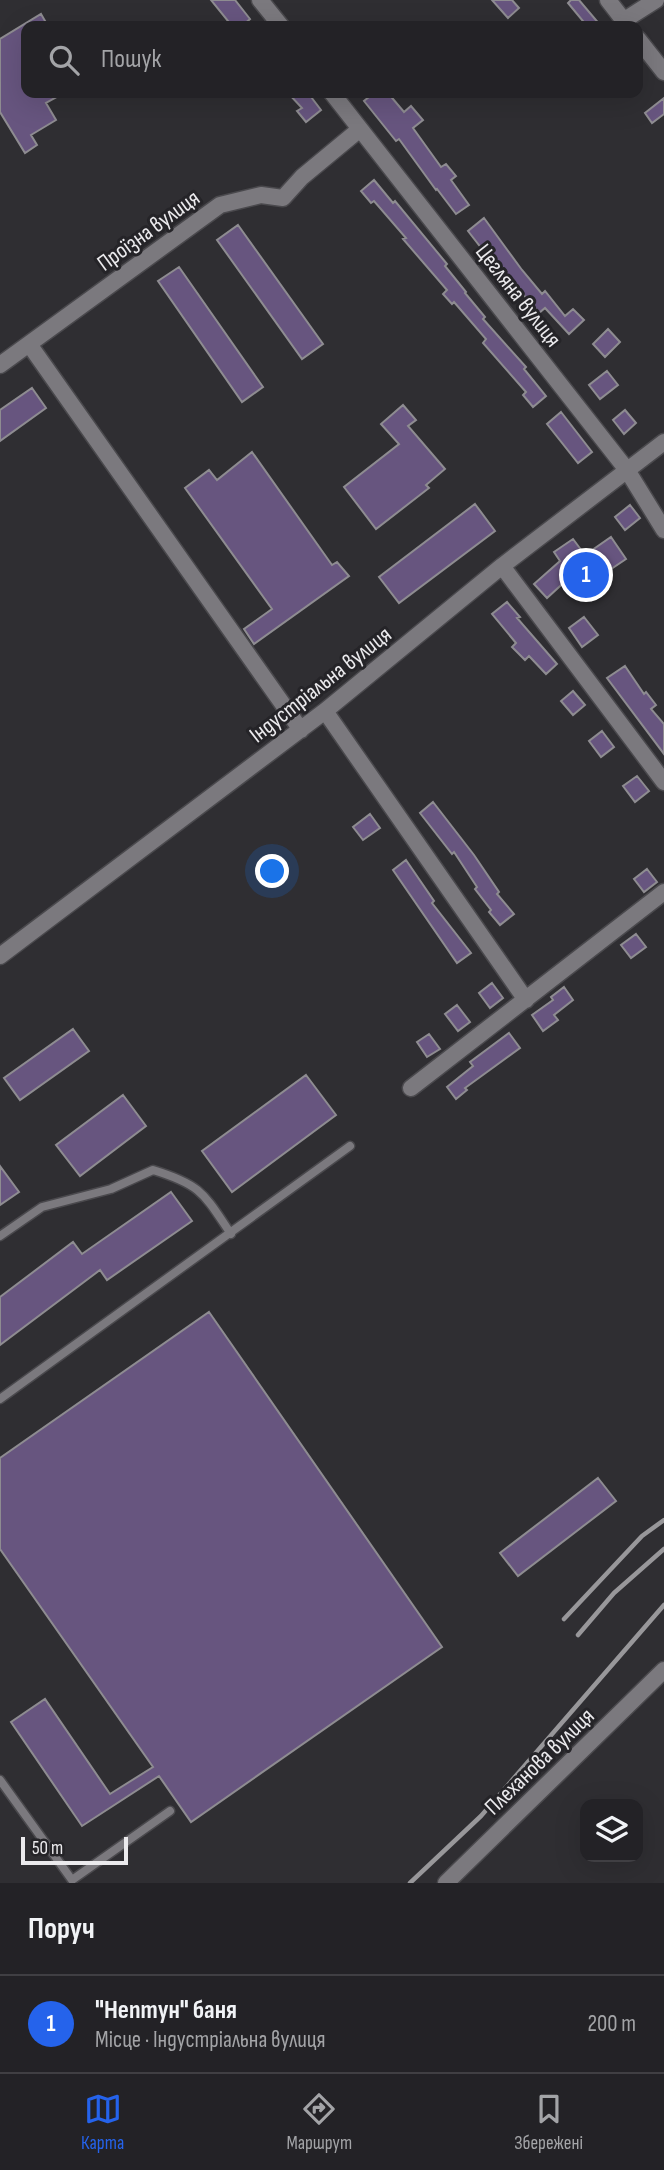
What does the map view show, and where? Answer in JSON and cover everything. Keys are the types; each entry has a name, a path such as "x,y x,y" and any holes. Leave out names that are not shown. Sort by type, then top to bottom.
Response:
{"street":[{"path":"260,0 277,21"},
{"path":"608,0 624,21"},
{"path":"628,21 656,0"},
{"path":"643,45 664,72"},
{"name":"Цегляна вулиця","path":"336,98 627,470 664,530"},
{"name":"Проїзна вулиця","path":"0,365 220,205 261,195 283,198 302,177 360,129"},
{"path":"29,344 301,730"},
{"name":"Індустріальна вулиця","path":"0,956 301,730 502,566 664,442"},
{"path":"502,566 664,782"},
{"path":"325,711 526,1000"},
{"path":"411,1088 664,892"},
{"name":"Плеханова вулиця","path":"446,1883 664,1670"}],"lane":[{"path":"0,1399 350,1146"},
{"path":"0,1236 41,1207 111,1189 153,1171 184,1180 204,1194 231,1234"},
{"path":"0,1780 72,1880 170,1811"}],"building":[{"path":"211,0 235,0 250,19 228,21"},
{"path":"492,0 512,0 519,8 508,18"},
{"path":"571,0 579,0 597,21 583,21 568,3"},
{"path":"41,14 45,21 30,21"},
{"path":"21,26 21,98 55,98 46,103 56,120 31,135 37,145 25,153 0,112 0,39"},
{"path":"293,98 312,98 321,110 306,122 297,111 302,108"},
{"path":"368,98 392,98 404,112 411,106 423,120 413,128 441,167 446,164 456,176 451,180 469,205 456,214 399,139 396,141 364,101"},
{"path":"664,98 664,114 652,123 645,113"},
{"path":"374,180 447,264 445,266 485,317 483,319 526,367 524,369 546,396 533,407 523,395 526,392 483,343 486,339 454,302 452,304 443,294 447,290 403,239 406,238 374,201 371,203 361,191"},
{"path":"484,218 542,294 545,291 565,316 573,309 584,320 569,334 545,308 539,313 498,265 496,267 468,231"},
{"path":"238,225 323,344 302,359 217,240"},
{"path":"179,267 263,387 242,402 158,281"},
{"path":"608,329 620,342 605,357 593,344"},
{"path":"607,371 618,385 600,399 589,385"},
{"path":"32,388 46,408 0,441 0,410"},
{"path":"403,405 416,420 408,426 445,469 426,485 429,488 376,529 344,487 399,444 381,424"},
{"path":"625,410 636,423 624,434 613,420"},
{"path":"561,412 592,452 578,463 547,424"},
{"path":"252,452 332,565 337,562 349,576 254,644 244,629 272,609 185,488 209,470 217,480"},
{"path":"475,504 495,531 399,603 379,577"},
{"path":"630,505 640,518 625,530 615,517"},
{"path":"611,537 626,559 580,590 570,577 547,598 534,584 560,561 554,552 573,539 585,555"},
{"path":"507,602 520,617 517,618 557,664 546,674 529,656 525,660 512,647 516,643 492,614"},
{"path":"584,617 598,635 582,647 569,628"},
{"path":"625,666 644,694 646,692 656,705 651,709 664,724 664,754 607,678"},
{"path":"573,691 585,705 573,715 561,701"},
{"path":"602,731 614,747 601,757 589,741"},
{"path":"637,776 649,791 635,802 623,786"},
{"path":"433,802 474,855 499,892 497,894 514,914 500,925 489,912 491,910 475,889 477,887 454,852 452,854 420,813"},
{"path":"370,814 380,828 363,840 353,827"},
{"path":"406,860 434,901 432,903 471,953 457,963 393,870"},
{"path":"647,869 657,882 644,892 634,879"},
{"path":"636,934 646,947 631,958 621,945"},
{"path":"492,983 503,998 490,1008 479,993"},
{"path":"564,987 573,1000 554,1015 558,1020 543,1031 532,1015 553,1000 551,997"},
{"path":"457,1005 470,1022 458,1031 445,1014"},
{"path":"73,1029 89,1051 20,1100 4,1078"},
{"path":"509,1033 520,1048 465,1088 467,1090 456,1099 447,1087 473,1066 470,1062"},
{"path":"429,1034 440,1049 427,1057 417,1042"},
{"path":"306,1075 336,1115 232,1192 202,1151"},
{"path":"123,1095 146,1126 80,1176 56,1145"},
{"path":"0,1166 19,1192 0,1205"},
{"path":"171,1192 192,1221 107,1280 100,1270 0,1345 0,1297 73,1242 82,1254"},
{"path":"209,1312 442,1647 191,1822 159,1776 82,1826 11,1722 45,1699 110,1794 153,1767 0,1549 0,1458"},
{"path":"598,1478 616,1501 518,1576 500,1553"}],"railway":[{"path":"564,1619 642,1536 664,1520"},
{"path":"578,1635 614,1593 664,1549"},
{"path":"410,1883 481,1816 664,1605"}],"place":[{"name":"\"Нептун\" баня","path":"586,575"}]}
